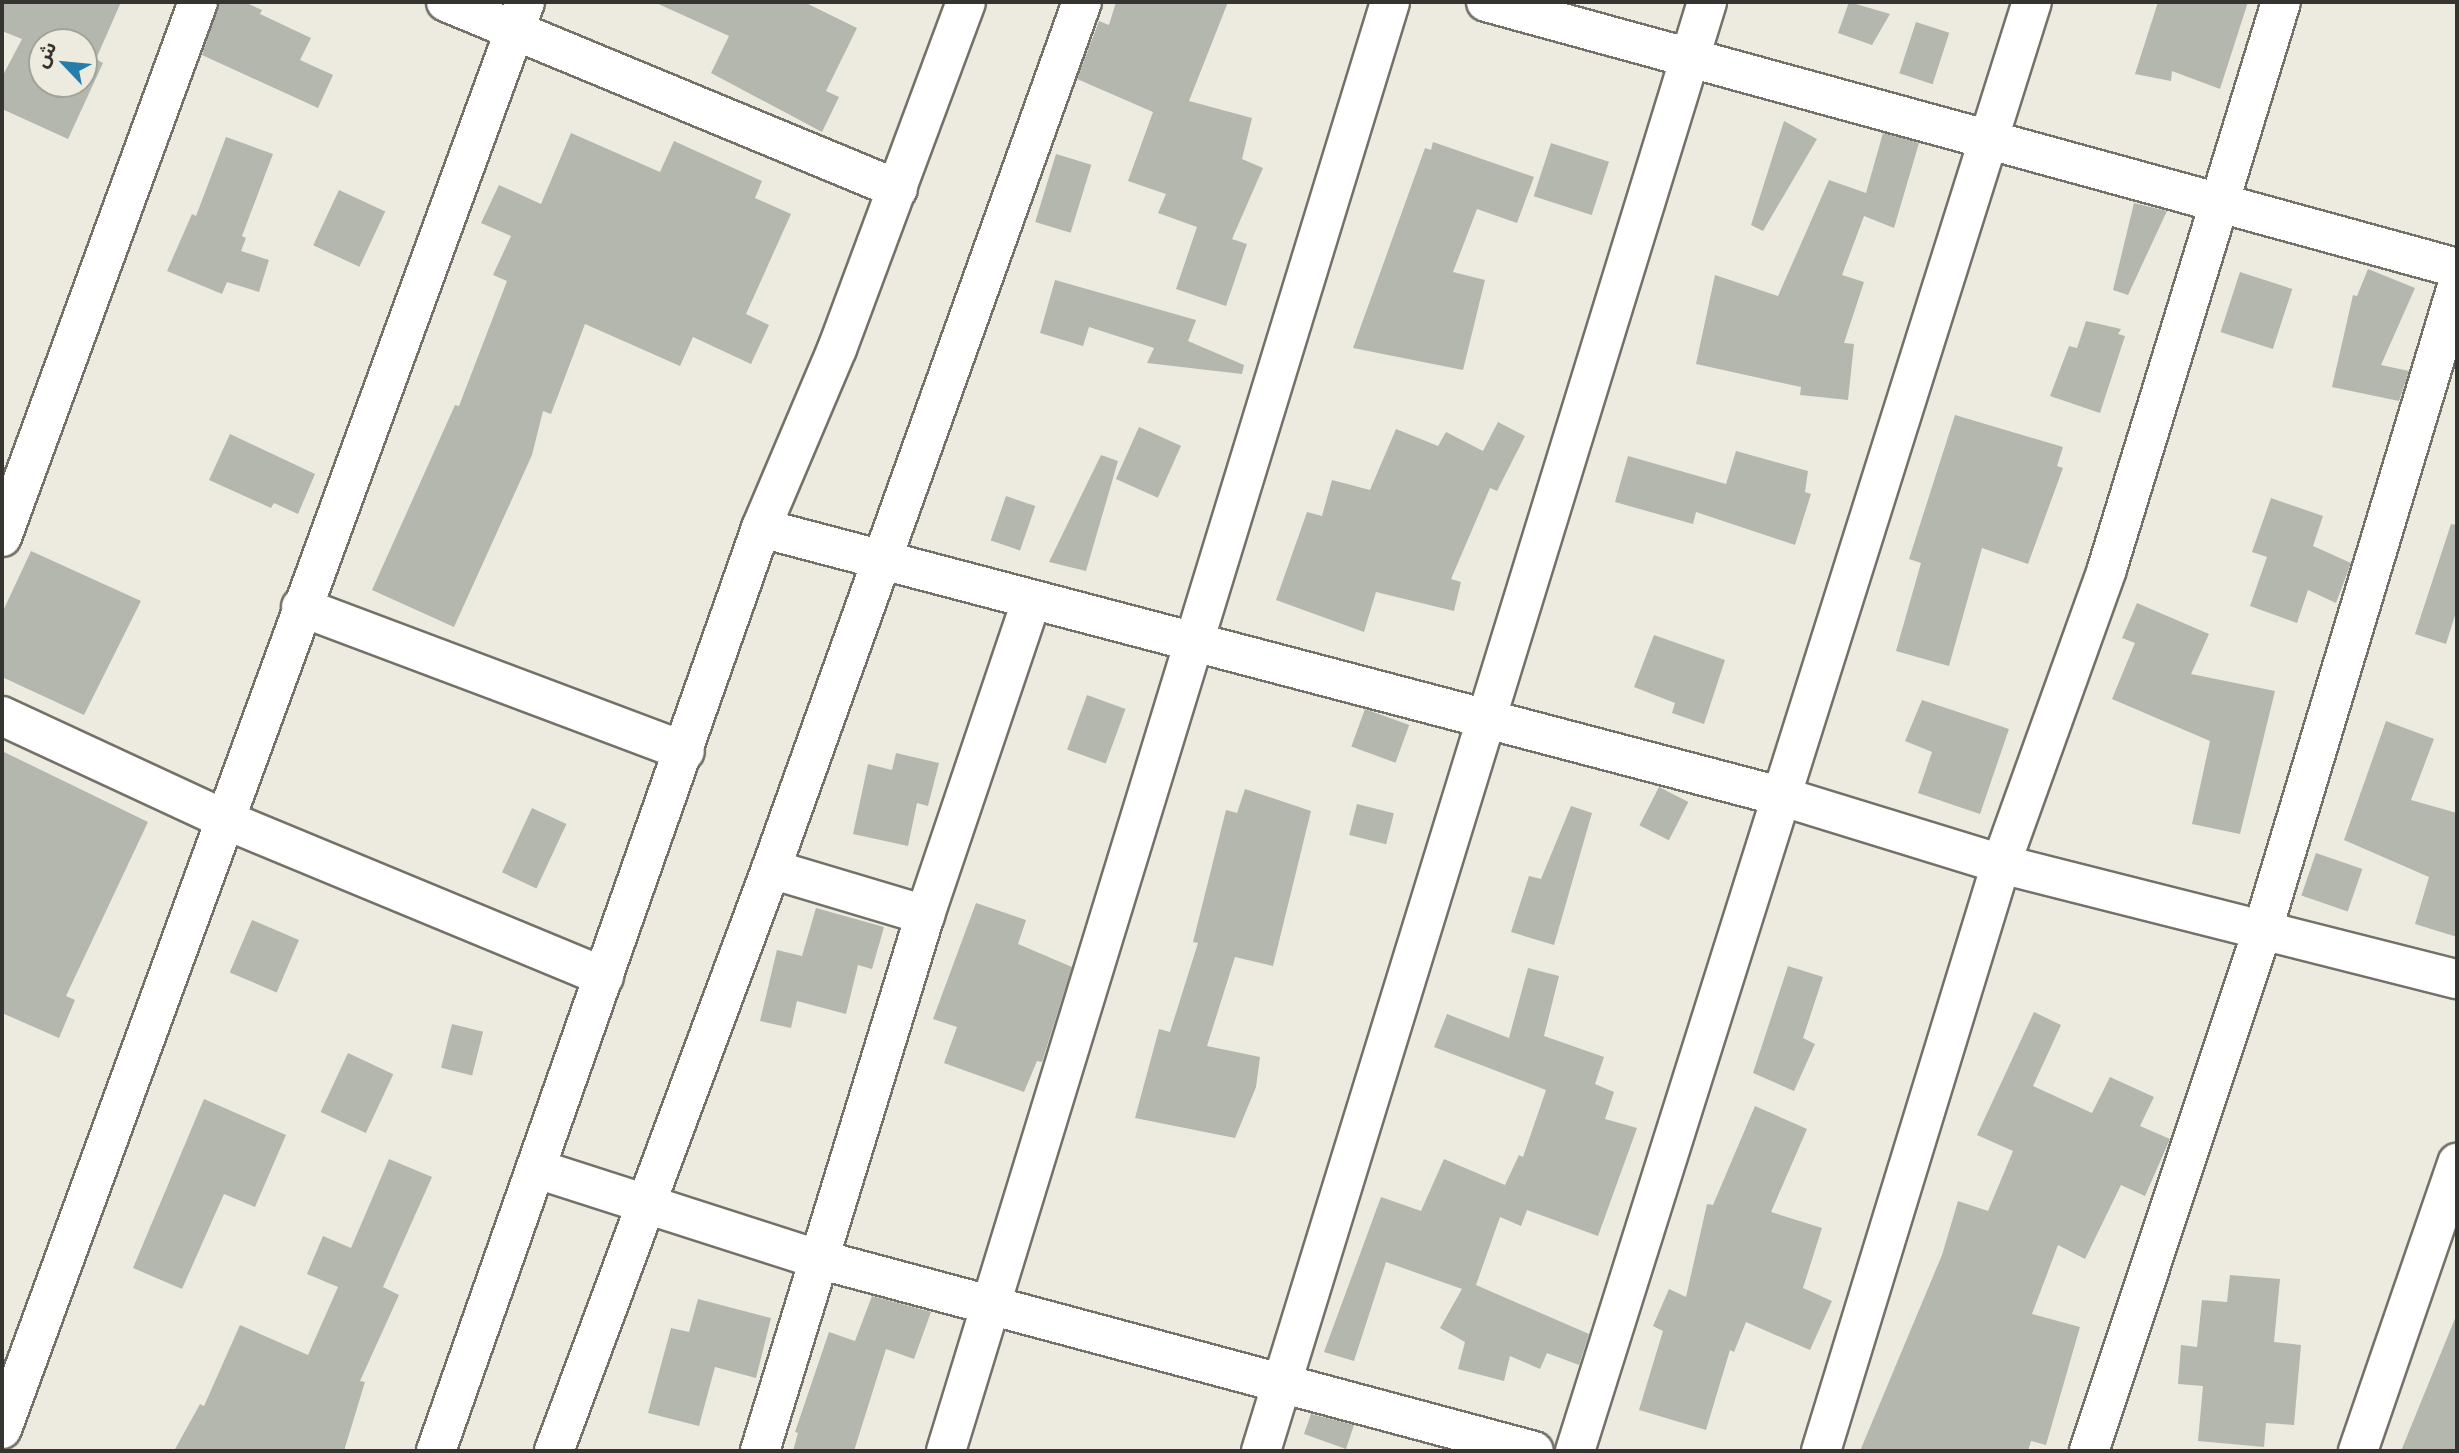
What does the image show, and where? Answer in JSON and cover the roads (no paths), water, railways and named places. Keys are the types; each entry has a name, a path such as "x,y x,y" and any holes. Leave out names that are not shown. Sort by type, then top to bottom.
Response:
{"street":[{"path":"2,537 198,2"},
{"path":"446,2 519,16 898,189"},
{"path":"436,1451 685,751 761,528 898,189 966,2"},
{"path":"554,1451 771,869 1082,2"},
{"path":"946,1451 994,1304 1390,2"},
{"path":"1486,2 2457,268"},
{"path":"1261,1451 1707,2"},
{"path":"1575,1451 1780,796 1991,141 2032,2"},
{"path":"1821,1451 2001,864 2107,569 2281,2"},
{"path":"2,1429 228,821 301,607 519,16"},
{"path":"2089,1451 2262,932 2457,286"},
{"path":"761,528 1031,602 1486,717 1780,796 2001,864 2262,932 2457,979"},
{"path":"760,1451 925,915 1031,602"},
{"path":"301,607 685,751"},
{"path":"2,716 228,821 604,977"},
{"path":"771,869 925,915"},
{"path":"2358,1451 2457,1163"},
{"path":"537,1169 645,1206 818,1259 994,1304 1534,1451"}]}
